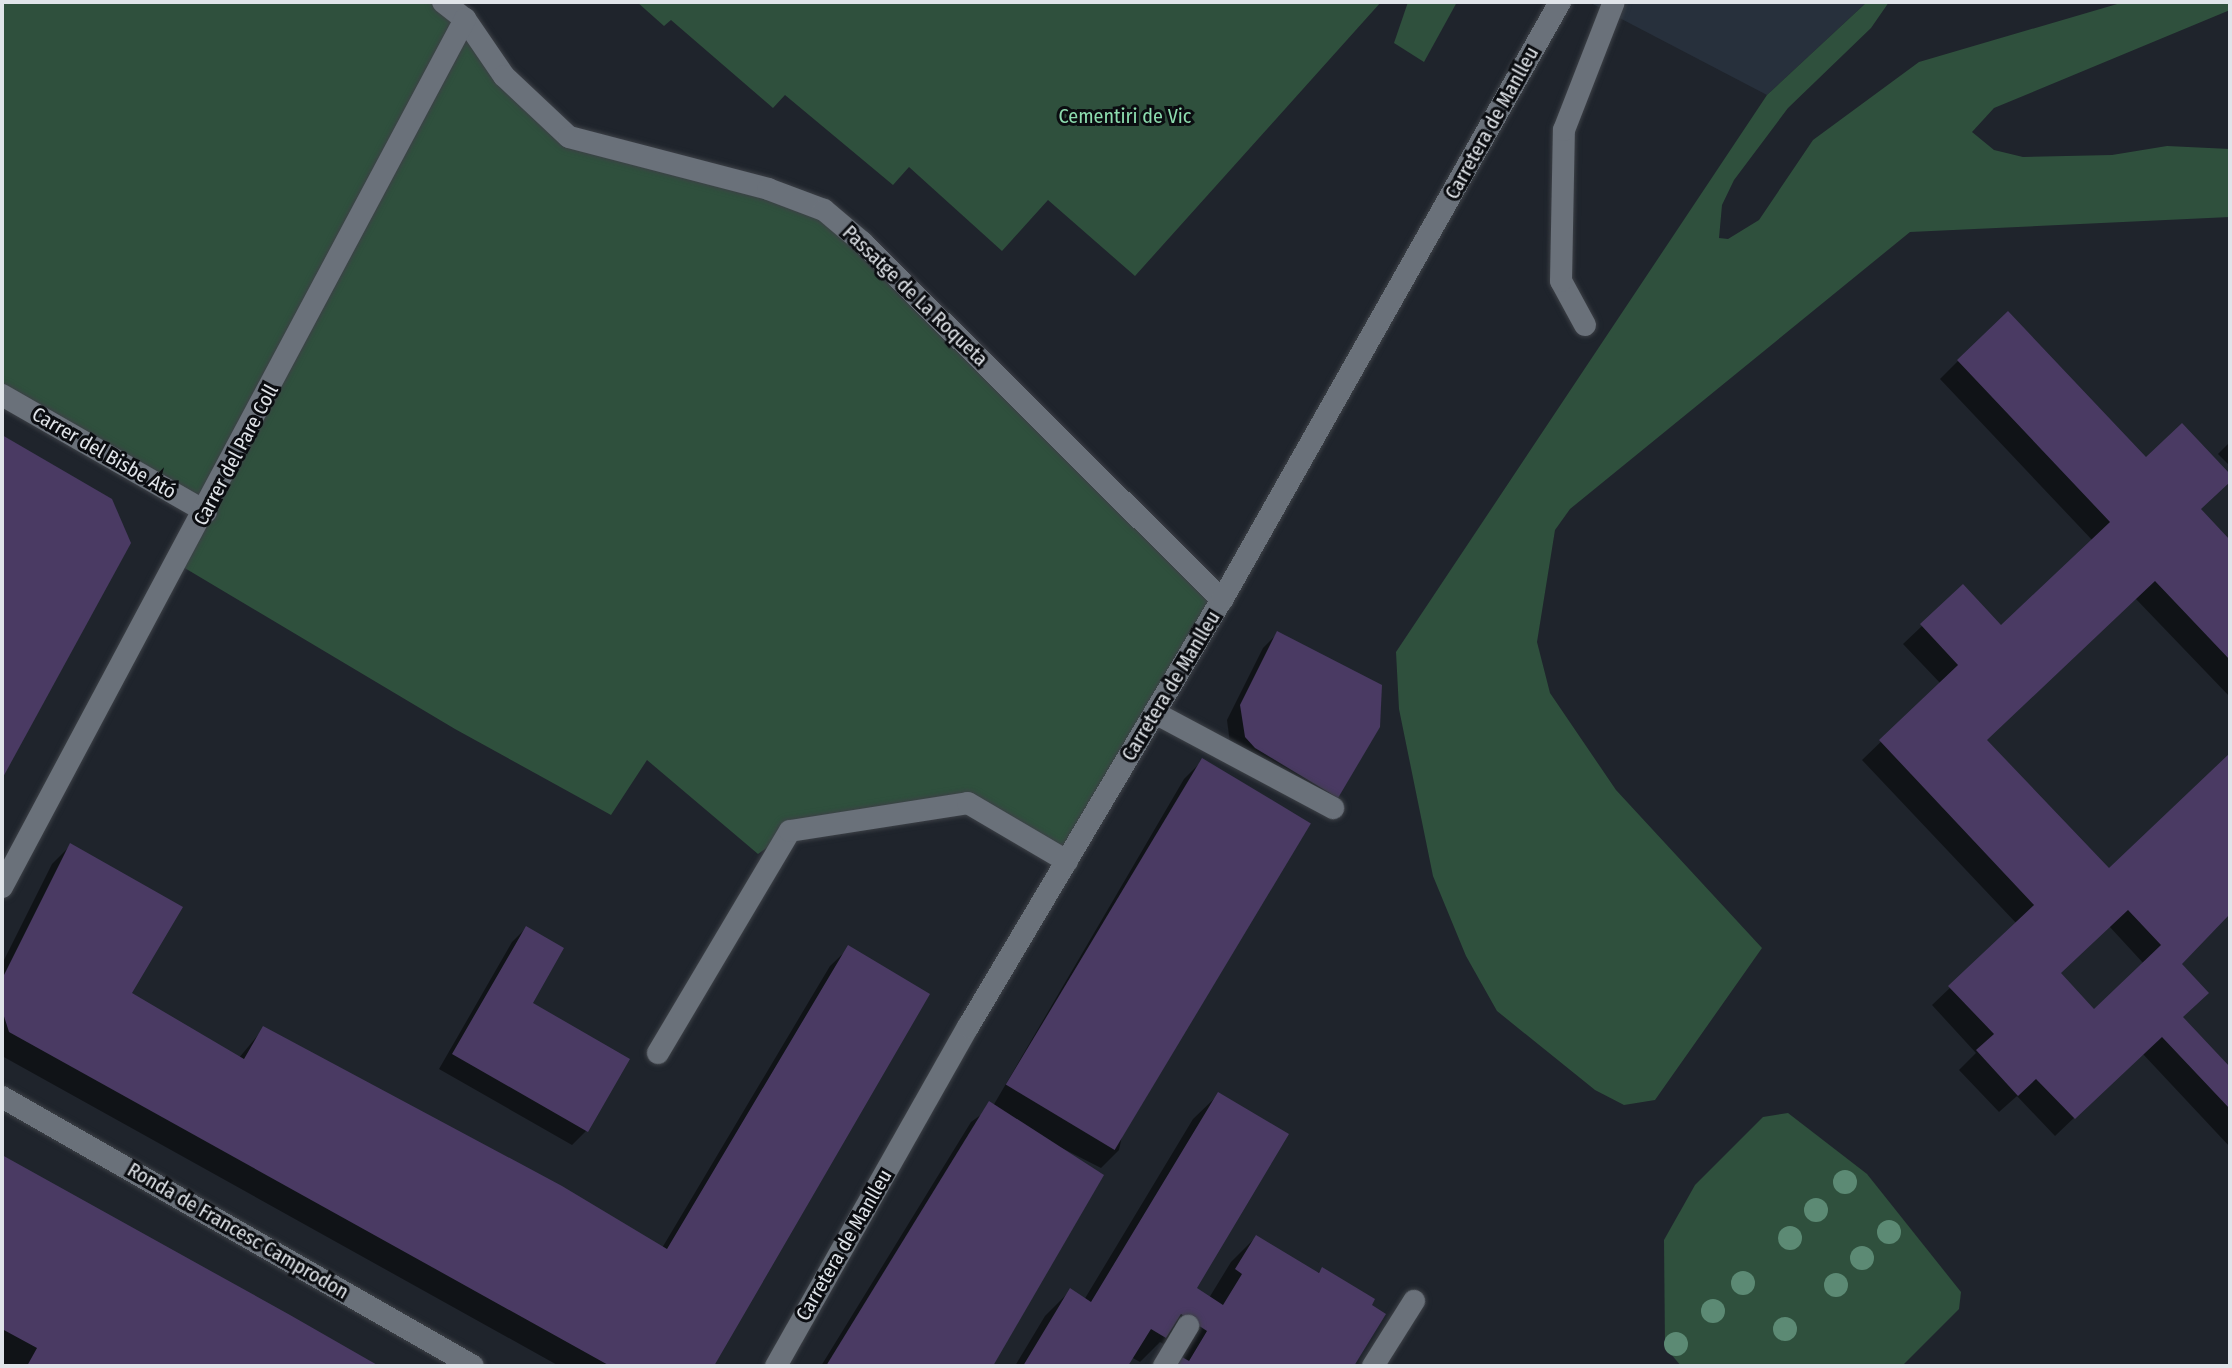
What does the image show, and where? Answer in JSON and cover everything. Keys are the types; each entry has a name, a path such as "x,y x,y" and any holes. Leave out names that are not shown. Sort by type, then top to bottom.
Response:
{"street":[{"name":"Passatge de La Roqueta","path":"443,2 465,19 504,76 569,137 768,189 824,210 862,242 1222,600"},
{"name":"Carretera de Manlleu","path":"776,1366 1067,861 1222,600 1560,2"},
{"path":"1585,325 1561,281 1564,130 1614,2"},
{"name":"Carrer del Pare Coll","path":"2,887 206,512 465,19"},
{"name":"Carrer del Bisbe Ató","path":"2,395 206,512"},
{"path":"1155,713 1333,808"},
{"path":"658,1053 790,831 968,803 1067,861"},
{"name":"Ronda de Francesc Camprodon","path":"2,1097 473,1366"},
{"path":"1373,1366 1414,1301"},
{"path":"1164,1366 1188,1326"}],"shaded area":[{"path":"1589,2 1867,2 1767,95"}],"green space":[{"path":"2,2 443,2 569,137 824,210 1222,600 1067,861 968,803 790,831 758,854 647,760 611,815 455,729 178,564 206,512 2,395"},
{"name":"Cementiri de Vic","path":"637,2 1381,2 1135,276 1048,200 1002,251 909,167 893,185 785,95 773,108 671,20 664,26"},
{"path":"1408,2 1457,2 1424,62 1394,43"},
{"path":"1867,2 1889,2 1871,28 1788,108 1734,180 1722,205 1719,238 1728,239 1759,220 1813,140 1919,62 2124,2 2230,2 2230,10 1994,108 1972,132 1994,150 2023,157 2112,155 2167,146 2230,149 2230,217 1910,232 1570,509 1555,530 1537,642 1550,693 1616,790 1762,948 1655,1100 1624,1105 1595,1090 1497,1011 1466,956 1433,876 1399,709 1396,652 1767,95"},
{"path":"1788,1113 1867,1174 1961,1292 1959,1309 1902,1366 1681,1366 1665,1347 1664,1240 1695,1185 1763,1117"}],"building":[{"path":"2008,311 2146,457 2182,423 2230,474 2230,482 2201,509 2230,540 2230,660 2155,581 1987,740 2109,868 2230,753 2230,914 2182,964 2209,993 2183,1017 2230,1067 2230,1109 2162,1037 2075,1119 2036,1079 2018,1096 1976,1050 1994,1034 1948,986 2034,905 1879,740 1958,665 1920,624 1963,584 2001,625 2110,522 1957,360","holes":["2128,910 2161,945 2094,1009 2061,973"]},
{"path":"2,435 112,499 131,543 2,779"},
{"path":"1277,631 1382,685 1380,727 1338,798 1255,748 1245,737 1240,705"},
{"path":"1202,758 1311,823 1115,1150 1006,1085"},
{"path":"70,843 183,907 132,993 244,1059 263,1026 562,1186 667,1249 848,945 930,994 714,1366 610,1366 9,1032 2,1010 2,979"},
{"path":"526,926 564,948 533,1003 630,1059 588,1132 452,1054"},
{"path":"1218,1092 1289,1134 1197,1288 1223,1305 1242,1274 1235,1269 1256,1235 1319,1273 1322,1267 1375,1299 1372,1305 1386,1314 1354,1366 1177,1366 1182,1357 1189,1361 1207,1331 1181,1314 1166,1338 1151,1329 1128,1366 1023,1366 1070,1288 1091,1302"},
{"path":"989,1101 1104,1175 993,1366 826,1366"},
{"path":"2,1155 379,1366 27,1366 37,1348 2,1329"}]}
